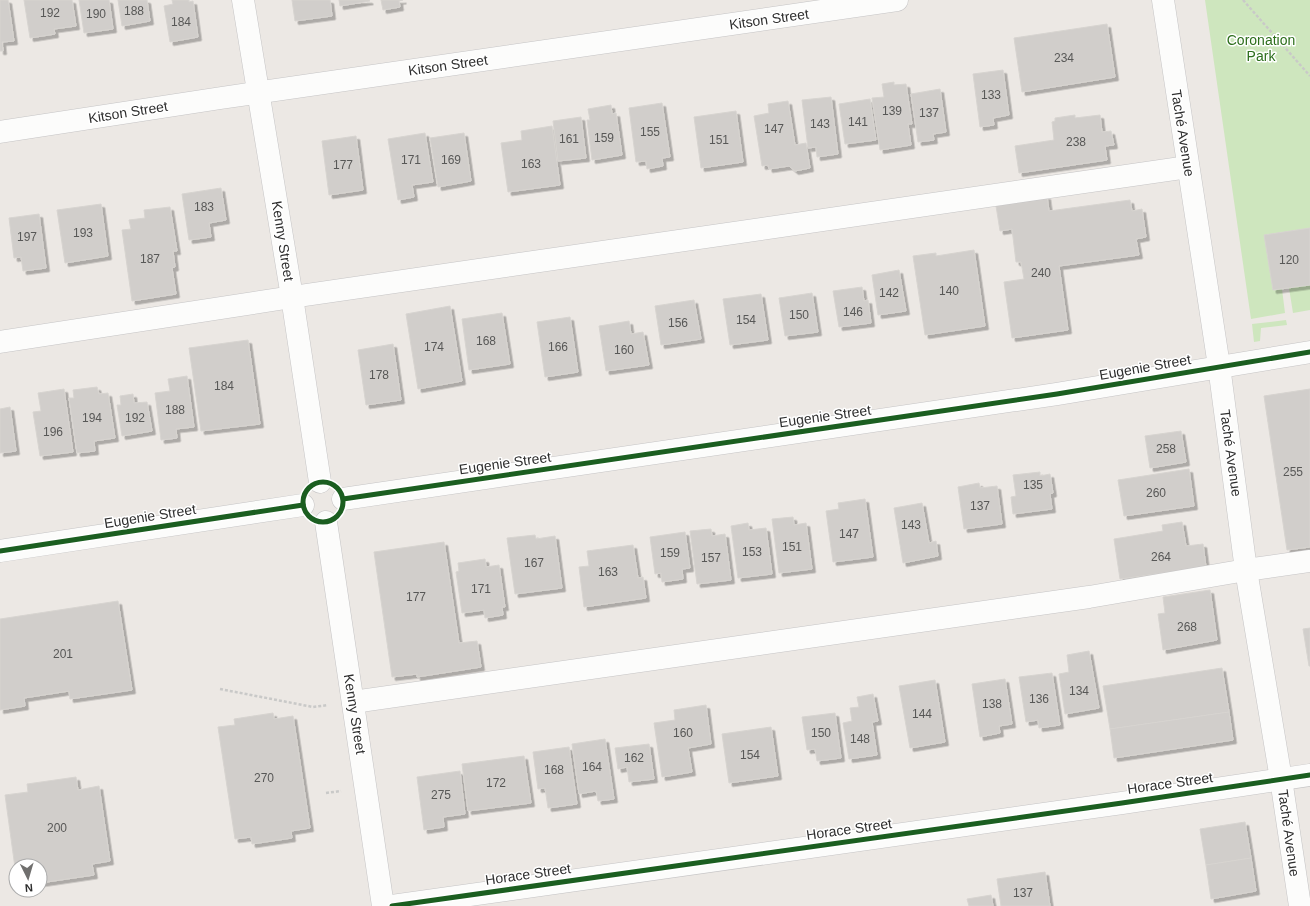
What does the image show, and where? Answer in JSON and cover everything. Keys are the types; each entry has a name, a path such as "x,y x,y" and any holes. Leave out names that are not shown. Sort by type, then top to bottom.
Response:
{"street":[{"name":"Kenny Street","path":"243,0 292,297 320,482"},
{"name":"Kitson Street","path":"0,132 897,0"},
{"name":"Taché Avenue","path":"1163,0 1219,366 1246,570 1281,779 1300,906"},
{"path":"0,342 292,297 1188,168"},
{"name":"Eugenie Street","path":"343,499 1057,394 1310,352"},
{"path":"320,482 329,482 333,484 340,490 343,499 341,512 335,519 326,522 317,522 313,520 306,514 303,505 303,496 305,492 312,485 320,482"},
{"name":"Eugenie Street","path":"0,551 303,505"},
{"name":"Kenny Street","path":"326,522 383,906"},
{"path":"353,702 1089,597 1246,570 1310,561"},
{"name":"Horace Street","path":"392,906 1310,775"}],"path":[{"path":"1243,0 1310,76"},
{"path":"220,689 313,707"}],"green space":[{"name":"Coronation Park","path":"1205,0 1310,0 1310,310 1293,313 1289,288 1282,289 1285,313 1251,319"},
{"path":"1286,320 1287,325 1261,328 1260,341 1254,342 1252,324"}],"building":[{"path":"0,0 8,0 14,41 2,42 3,51 0,51"},
{"path":"24,0 72,0 76,26 54,29 55,34 30,38"},
{"path":"79,0 109,0 113,29 84,33"},
{"path":"118,0 147,0 150,21 122,26"},
{"path":"172,0 193,1 198,37 170,42 164,6 173,4"},
{"path":"292,0 330,0 332,16 295,21"},
{"path":"339,0 369,0 370,1 340,6"},
{"path":"381,0 403,0 399,1 400,7 383,10"},
{"path":"1107,24 1115,77 1022,92 1014,38"},
{"path":"1003,70 1009,115 993,118 994,125 980,127 973,74"},
{"path":"894,82 894,85 906,84 912,124 908,124 911,145 880,150 872,98 884,97 882,84"},
{"path":"940,89 946,132 933,134 934,140 918,142 911,94"},
{"path":"831,97 838,154 817,157 816,147 808,148 802,100"},
{"path":"870,99 876,140 845,144 839,104"},
{"path":"788,101 795,145 806,143 810,168 795,171 789,166 769,169 768,165 762,166 754,116 769,113 768,104"},
{"path":"662,103 670,157 662,158 663,166 647,169 646,161 636,162 629,108"},
{"path":"611,105 612,114 616,113 622,155 592,160 587,120 590,120 588,109"},
{"path":"736,111 743,162 701,168 694,117"},
{"path":"1075,115 1075,118 1100,115 1102,132 1111,131 1114,145 1105,146 1107,160 1019,173 1015,146 1054,140 1052,122 1055,121 1055,118"},
{"path":"581,117 586,158 558,161 553,121"},
{"path":"552,126 560,185 508,192 501,143 522,140 521,131"},
{"path":"425,133 433,182 412,185 414,197 398,200 388,139"},
{"path":"464,133 471,181 438,187 430,138"},
{"path":"356,136 363,190 329,195 322,141"},
{"path":"221,188 226,220 209,223 211,237 189,240 182,194"},
{"path":"1047,196 1049,211 1130,200 1132,211 1142,209 1146,237 1136,239 1139,255 1059,266 1068,330 1012,338 1004,282 1024,279 1021,262 1016,262 1012,229 1000,231 996,206"},
{"path":"101,204 108,256 65,263 57,210"},
{"path":"170,207 177,251 173,251 175,267 172,268 176,294 132,301 122,230 131,229 129,220 145,218 144,210"},
{"path":"39,214 46,268 23,271 21,257 14,258 9,218"},
{"path":"1310,228 1310,285 1273,290 1264,235"},
{"path":"974,250 985,326 925,335 913,256 936,253 936,256"},
{"path":"899,270 906,311 878,315 872,275"},
{"path":"862,287 864,301 868,300 871,323 839,327 833,291"},
{"path":"812,293 818,332 785,336 779,298"},
{"path":"761,294 768,340 730,345 723,299"},
{"path":"694,300 701,339 661,345 655,306"},
{"path":"450,306 462,381 418,389 406,314"},
{"path":"502,313 510,364 469,370 462,319"},
{"path":"570,317 578,372 545,377 537,322"},
{"path":"629,321 631,334 643,332 649,365 606,371 599,326"},
{"path":"248,340 260,424 201,431 189,348"},
{"path":"393,344 401,400 366,405 358,350"},
{"path":"187,376 194,427 176,429 177,438 161,440 155,393 170,391 168,379"},
{"path":"97,387 99,394 108,393 115,438 94,441 95,451 77,453 69,398 74,398 73,390"},
{"path":"64,389 73,452 40,456 33,412 41,411 38,393"},
{"path":"1310,389 1310,547 1287,550 1264,396"},
{"path":"133,394 134,403 147,402 152,431 122,436 117,405 121,405 120,396"},
{"path":"10,407 16,451 0,453 0,409"},
{"path":"1181,431 1186,462 1150,468 1145,436"},
{"path":"1189,469 1194,506 1124,516 1118,480"},
{"path":"1040,472 1040,476 1050,474 1053,493 1050,494 1052,509 1013,514 1011,497 1016,496 1013,475"},
{"path":"979,483 980,488 997,486 1002,524 964,529 958,487"},
{"path":"865,499 873,557 833,562 826,511 839,509 838,503"},
{"path":"922,503 929,543 936,541 938,556 903,563 894,508"},
{"path":"793,517 794,525 806,523 812,569 779,573 772,519"},
{"path":"1182,522 1186,546 1203,544 1206,567 1120,579 1114,539 1163,531 1162,525"},
{"path":"748,523 749,530 766,528 772,574 738,578 731,526"},
{"path":"711,529 712,536 725,534 731,580 697,584 690,531"},
{"path":"685,532 690,568 682,569 683,579 662,582 661,573 655,574 650,537"},
{"path":"535,535 536,539 555,536 562,588 515,594 507,538"},
{"path":"444,542 459,643 477,641 481,667 417,677 417,674 392,677 374,552"},
{"path":"633,545 638,578 643,577 646,598 584,607 579,567 589,566 587,551"},
{"path":"485,559 486,567 499,565 505,607 502,607 503,615 485,618 484,610 462,613 456,572 459,571 458,563"},
{"path":"1210,590 1217,640 1163,650 1158,614 1165,613 1163,597"},
{"path":"118,601 132,690 70,699 69,691 24,698 25,706 0,710 0,619"},
{"path":"1310,628 1310,666 1309,666 1303,629"},
{"path":"1089,651 1099,708 1065,714 1059,674 1069,672 1067,655"},
{"path":"1222,668 1229,712 1110,729 1103,686"},
{"path":"1052,673 1060,725 1039,728 1038,720 1026,722 1019,677"},
{"path":"1005,679 1012,724 999,726 1000,733 980,737 972,684"},
{"path":"935,680 945,742 910,748 899,686"},
{"path":"873,694 878,721 872,722 877,755 849,759 843,723 852,721 850,708 859,707 857,697"},
{"path":"706,705 711,744 688,748 692,772 662,777 654,723 675,720 674,710"},
{"path":"1229,712 1233,740 1114,758 1110,729"},
{"path":"273,713 274,719 293,716 310,828 291,831 292,838 252,844 251,837 235,839 218,727 235,725 234,719"},
{"path":"835,713 841,758 817,761 815,749 807,750 802,717"},
{"path":"771,727 778,776 729,783 722,734"},
{"path":"605,739 614,799 598,801 596,791 579,794 572,744"},
{"path":"649,744 654,779 629,782 627,767 618,769 615,748"},
{"path":"569,747 577,804 548,808 545,788 538,789 533,752"},
{"path":"524,756 531,803 468,811 462,764"},
{"path":"460,771 465,814 443,817 444,827 424,830 417,777"},
{"path":"76,777 78,790 99,786 110,861 92,864 94,875 48,882 48,858 14,858 5,795 28,792 27,784"},
{"path":"1245,822 1251,858 1206,865 1200,829"},
{"path":"1251,858 1256,891 1211,899 1206,865"},
{"path":"1045,872 1050,906 1001,906 997,879"},
{"path":"991,895 993,906 969,906 967,899"}],"cycle path":[{"path":"343,499 1057,394 1310,352"},
{"path":"327,482 334,485 340,491 343,502 342,510 334,519 327,522 319,522 312,519 304,510 303,498 306,491 315,483 327,482"},
{"path":"0,551 303,505"},
{"path":"392,906 1310,775"}]}
